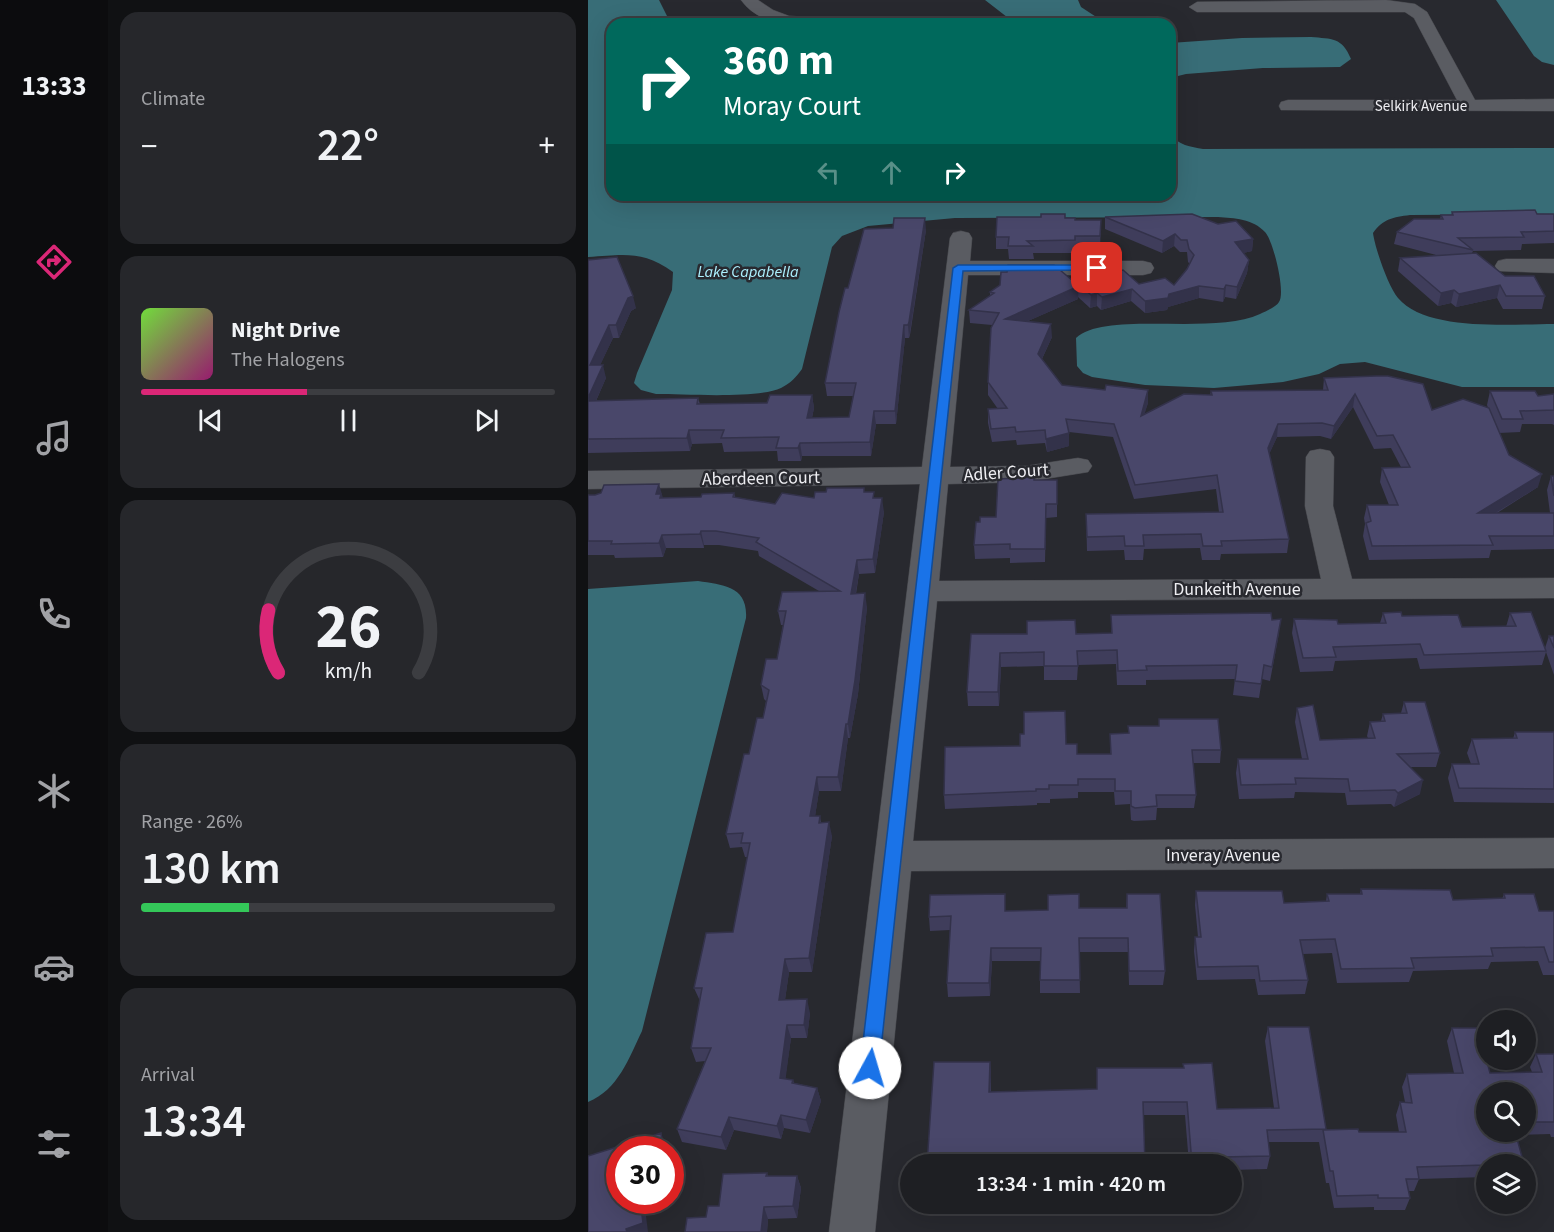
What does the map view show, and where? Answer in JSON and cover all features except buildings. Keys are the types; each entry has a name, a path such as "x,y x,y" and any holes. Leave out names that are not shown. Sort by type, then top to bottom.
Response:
{"street":[{"path":"749,0 764,12 779,18"},
{"path":"1197,7 1386,5 1409,7 1421,15 1469,105"},
{"name":"Selkirk Avenue","path":"1288,106 1554,105"},
{"path":"852,1232 960,253 1143,268"},
{"path":"1506,266 1554,266"},
{"path":"1320,457 1319,506 1339,588"},
{"name":"Adler Court","path":"935,476 1026,474 1078,466"},
{"name":"Aberdeen Court","path":"588,480 935,476"},
{"name":"Dunkeith Avenue","path":"921,591 1554,588"},
{"name":"Inveray Avenue","path":"893,856 1554,854"}],"water":[{"name":"Lake Capabella","path":"588,0 659,0 668,18 606,18 606,201 1176,201 1176,140 1203,149 1554,148 1554,214 1410,215 1389,220 1373,233 1390,285 1398,298 1411,309 1428,316 1471,324 1554,324 1554,387 1462,387 1365,362 1340,364 1319,374 1283,382 1214,388 1145,385 1092,377 1083,373 1077,366 1076,338 1091,330 1135,324 1189,324 1240,320 1262,313 1278,304 1281,288 1278,266 1272,245 1265,232 1249,222 1218,217 955,218 868,226 842,236 832,247 802,369 788,384 756,394 656,394 641,390 634,383 672,290 673,272 642,257 623,255 588,257"},
{"path":"985,0 1078,0 1081,7 1098,18 1008,18"},
{"path":"1496,0 1554,0 1554,65 1542,62 1534,56"},
{"path":"1242,38 1331,39 1344,47 1351,59 1340,67 1263,68 1176,76 1176,43"},
{"path":"698,581 725,586 738,593 746,607 746,618 642,1031 615,1081 598,1097 588,1102 588,589"}],"route":[{"path":"870,1068 958,268 1097,268"}]}
